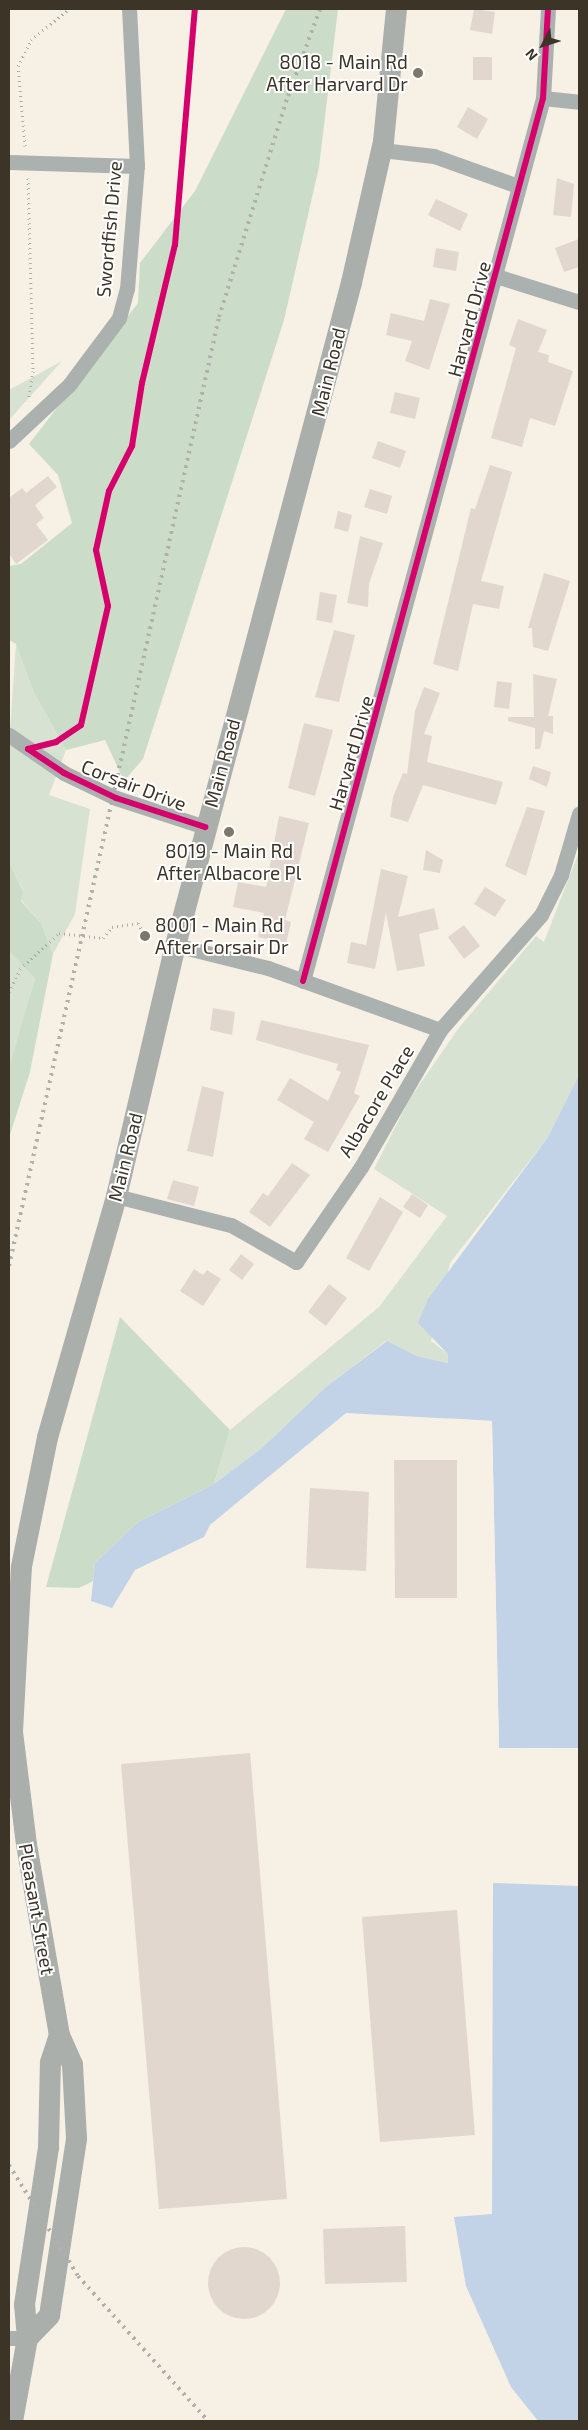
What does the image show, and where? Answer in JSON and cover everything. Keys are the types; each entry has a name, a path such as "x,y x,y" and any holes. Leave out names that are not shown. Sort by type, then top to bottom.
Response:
{"main road":[{"name":"Main Road","path":"12,1694 21,1566 31,1503 86,1292 116,1196 205,827 316,418 382,150 396,9"},
{"name":"Pleasant Street","path":"12,1694 12,1731 26,1844 58,2034 72,2064 76,2138 73,2176 49,2315 18,2338"},
{"name":"Pleasant Street","path":"12,2421 18,2338 48,2147 50,2062 58,2034"}],"street":[{"name":"Swordfish Drive","path":"9,441 69,385 119,318 127,289 137,166 129,9"},
{"name":"Harvard Drive","path":"303,981 543,98 548,9"},
{"path":"543,98 579,102"},
{"path":"382,150 434,156 518,186"},
{"path":"9,162 137,166"},
{"path":"496,276 579,302"},
{"name":"Corsair Drive","path":"9,735 64,773 116,798 205,827"},
{"path":"440,1030 541,915 561,875 579,814"},
{"name":"Albacore Place","path":"116,1196 231,1225 296,1262 361,1167 440,1030 303,981 175,945"}],"path":[{"path":"27,404 33,371 26,162 18,66 31,40 69,9"},
{"path":"9,992 20,969 59,933 103,938 112,927 138,923 142,930"}],"green space":[{"path":"286,9 338,9 319,167 284,320 143,759 124,781 105,740 66,750 34,693 16,644 9,640 9,566 21,564 72,523 58,475 29,444 138,303 140,263 195,191"},
{"path":"62,361 9,420 9,390"},
{"path":"16,644 34,693 66,750 49,795 90,809 75,914 53,954 41,923 21,900 23,890 9,862 9,745"},
{"path":"579,852 579,1075 548,1137 450,1263 431,1341 448,1354 449,1363 417,1356 386,1341 327,1386 262,1448 214,1484 230,1430 379,1307 447,1216 374,1169 409,1100 458,1029 536,936 544,942"},
{"path":"9,862 23,891 21,901 41,923 53,954 30,1072 9,1138 9,1068 35,979 9,951"},
{"path":"9,951 35,979 9,1073"},
{"path":"120,1317 230,1430 214,1484 138,1522 95,1563 93,1581 79,1588 46,1587"}],"water":[{"path":"579,1075 579,1748 499,1748 492,1421 346,1413 210,1525 204,1537 135,1570 112,1608 91,1601 95,1563 138,1522 214,1484 262,1448 327,1386 387,1341 417,1356 448,1363 448,1354 418,1323 428,1299 548,1137"},
{"path":"493,1883 579,1886 579,2421 538,2421 511,2387 466,2286 454,2217 492,2214"}],"pier":[{"path":"444,1418 492,1421 499,1748 579,1751 496,1749 489,1423"}],"building":[{"path":"474,9 495,12 492,34 470,30"},
{"path":"473,57 492,57 492,80 473,80"},
{"path":"468,107 488,119 477,139 457,127"},
{"path":"557,178 574,184 571,217 553,215"},
{"path":"436,199 468,214 460,231 428,215"},
{"path":"579,239 579,267 564,272 555,248"},
{"path":"436,248 459,252 456,271 433,267"},
{"path":"430,299 450,304 429,370 405,361 412,341 386,335 391,313 424,321"},
{"path":"518,319 547,330 538,352 549,355 548,362 573,371 555,426 530,418 522,447 491,438 516,348 509,345"},
{"path":"395,392 420,398 415,419 390,413"},
{"path":"378,441 406,451 400,468 372,458"},
{"path":"490,465 512,472 481,581 504,586 499,609 473,604 458,671 433,664 471,508 475,509"},
{"path":"48,476 57,487 35,505 44,518 36,524 48,540 16,564 9,554 9,498 22,488 26,493"},
{"path":"370,489 392,496 387,514 364,507"},
{"path":"338,511 352,515 348,532 334,528"},
{"path":"360,536 383,543 369,584 368,607 347,603"},
{"path":"544,573 570,581 548,651 533,647 532,628 528,628"},
{"path":"320,592 337,595 332,623 316,620"},
{"path":"334,630 355,635 339,702 315,697"},
{"path":"533,674 557,679 548,716 553,716 553,734 544,731 540,749 535,749 535,728 508,721 508,717 534,717"},
{"path":"497,681 512,683 509,709 494,707"},
{"path":"424,687 440,693 424,734 432,736 427,762 503,782 496,805 423,785 408,822 390,817 393,797 403,773 407,774 415,711"},
{"path":"304,723 333,730 315,796 288,788"},
{"path":"533,766 551,772 547,787 529,779"},
{"path":"527,807 545,811 526,876 505,866"},
{"path":"279,816 309,823 285,920 291,922 286,944 258,937 264,913 233,907 238,882 266,887"},
{"path":"426,850 443,860 440,873 423,870"},
{"path":"381,869 408,876 398,917 434,908 439,929 419,934 425,966 397,971 386,913 375,969 347,963 351,942 366,945"},
{"path":"485,887 506,900 495,917 474,904"},
{"path":"464,925 480,946 464,959 448,937"},
{"path":"213,1008 235,1012 232,1035 210,1030"},
{"path":"261,1020 369,1045 354,1093 360,1096 328,1152 304,1139 314,1122 277,1100 290,1078 328,1101 341,1072 336,1070 338,1064 256,1040"},
{"path":"202,1086 224,1092 213,1157 187,1151"},
{"path":"292,1163 310,1175 270,1227 249,1212 263,1193 268,1196"},
{"path":"173,1180 199,1187 194,1206 167,1199"},
{"path":"412,1194 428,1205 420,1218 403,1207"},
{"path":"380,1197 403,1212 369,1271 346,1258"},
{"path":"241,1254 254,1264 242,1280 229,1270"},
{"path":"194,1269 203,1275 207,1270 221,1279 203,1306 180,1291"},
{"path":"329,1284 347,1298 326,1326 308,1312"},
{"path":"394,1460 457,1460 457,1598 395,1598"},
{"path":"310,1488 369,1492 366,1571 306,1568"},
{"path":"250,1753 287,2199 159,2209 121,1764"},
{"path":"457,1910 475,2135 380,2142 362,1917"},
{"path":"405,2226 407,2282 325,2284 323,2229"},
{"path":"251,2247 270,2257 278,2269 280,2283 278,2297 270,2309 258,2317 237,2319 218,2309 210,2297 208,2276 218,2257 230,2249"}],"railway":[{"path":"9,1266 219,317 288,96 320,9"},
{"path":"9,2165 78,2276 208,2421"}],"cycle path":[{"path":"28,749 56,742 81,725 108,606 96,550 109,491 132,446 142,383 175,245 195,9"},
{"path":"303,981 543,98 548,9"},
{"path":"28,749 64,773 116,798 205,827"}],"place":[{"name":"8018 - Main Rd After Harvard Dr","path":"418,73"},
{"name":"8019 - Main Rd After Albacore Pl","path":"229,832"},
{"name":"8001 - Main Rd After Corsair Dr","path":"145,936"}]}
